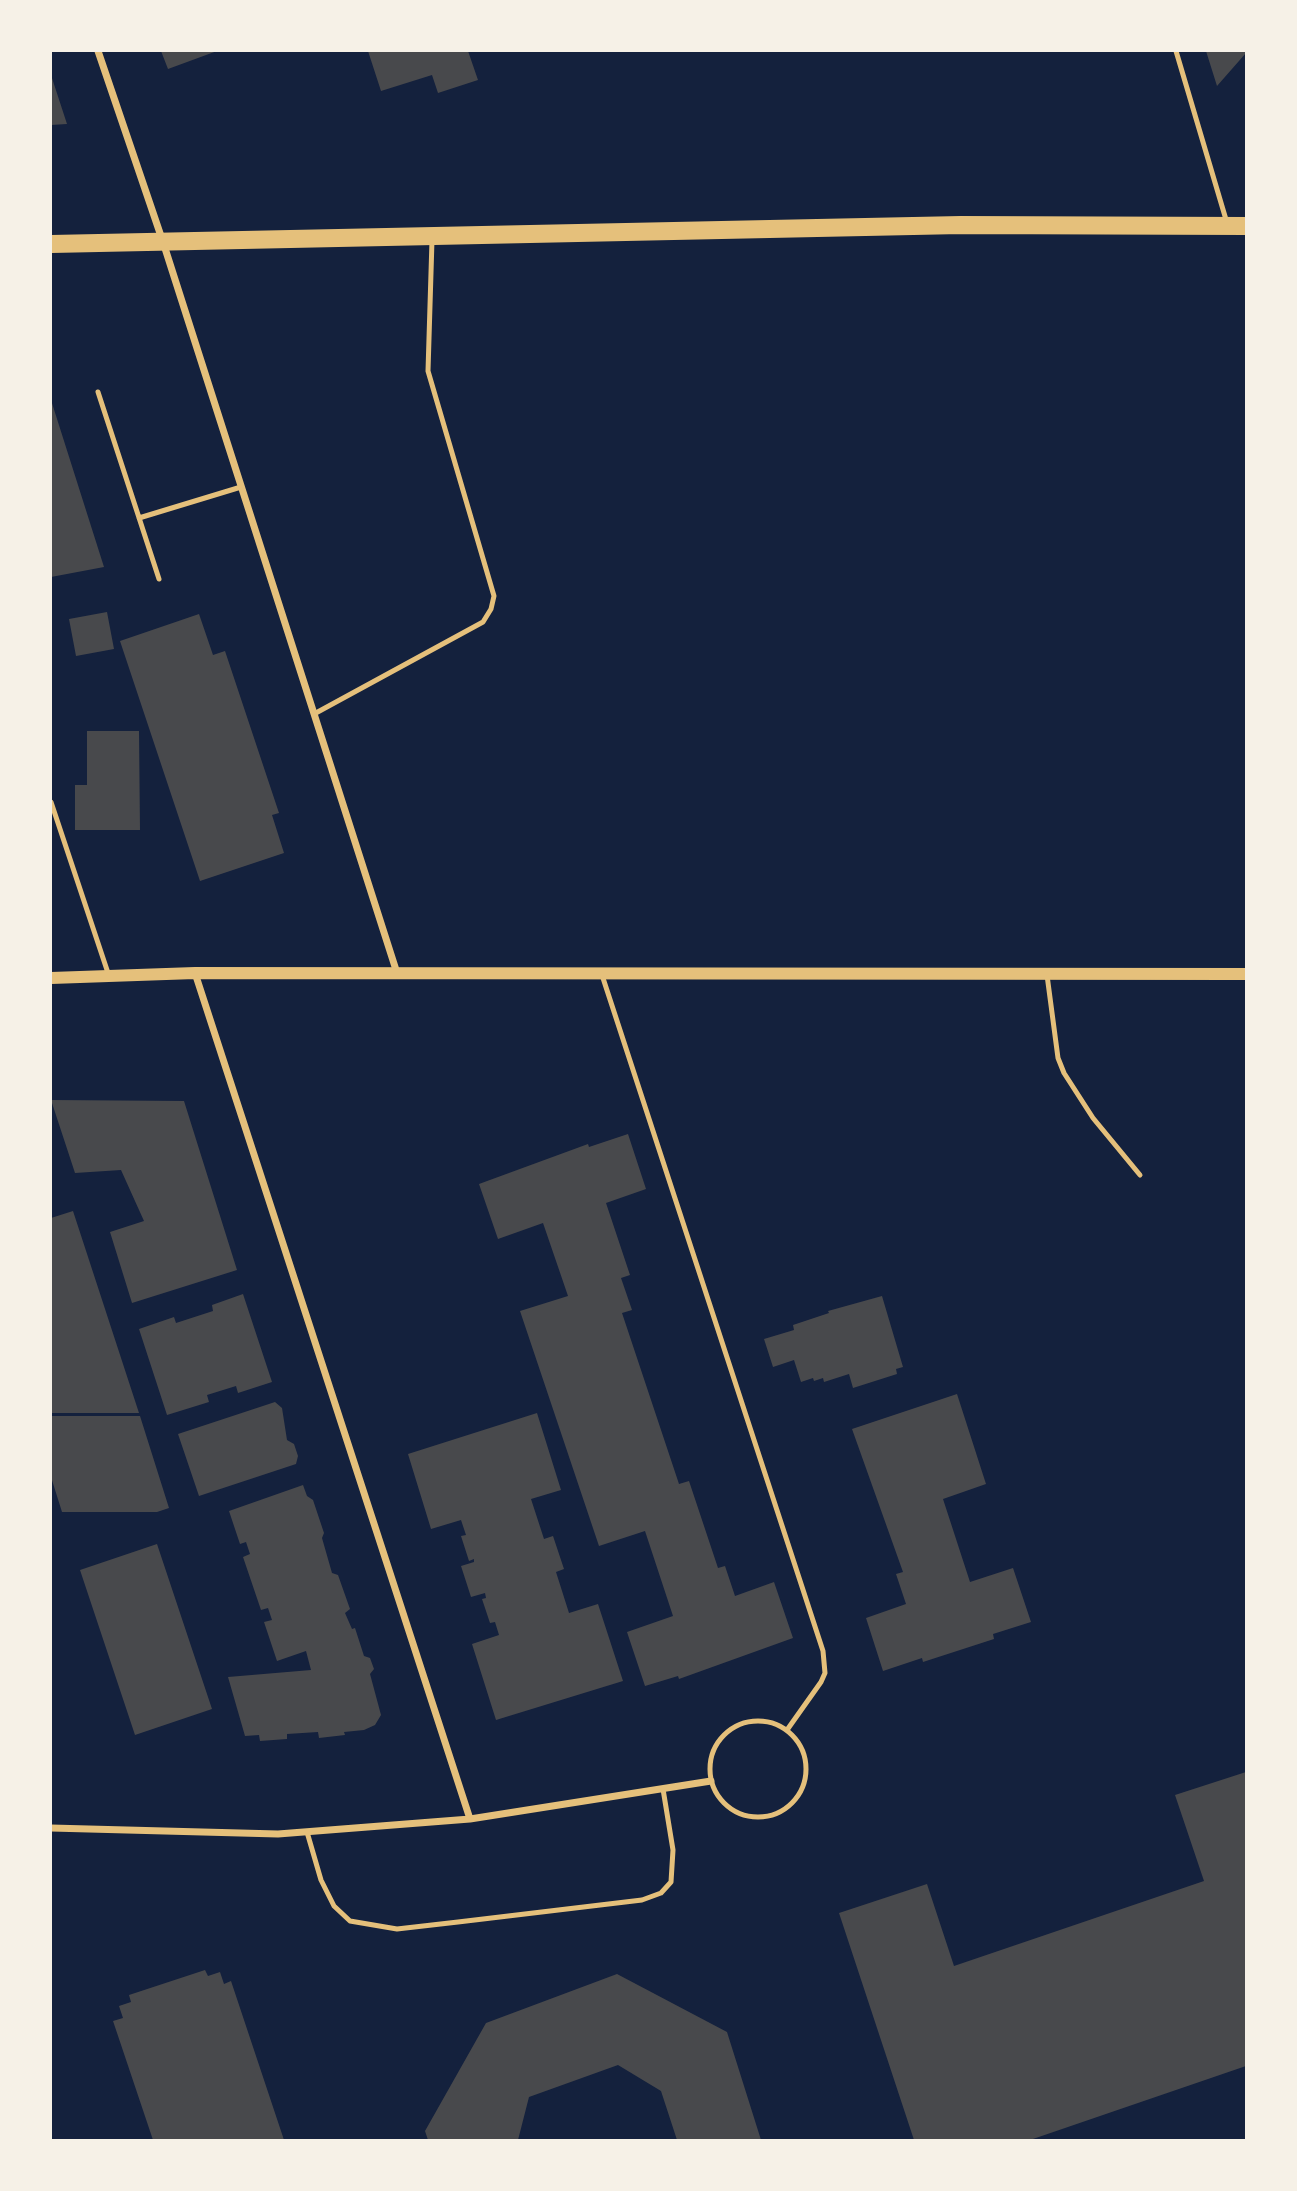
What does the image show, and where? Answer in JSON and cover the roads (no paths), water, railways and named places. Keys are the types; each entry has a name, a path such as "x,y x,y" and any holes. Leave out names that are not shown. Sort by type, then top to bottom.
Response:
{"main road":[{"path":"51,244 947,225 1237,226"}],"street":[{"path":"98,51 163,242 397,973"},
{"path":"195,973 470,1819"},
{"path":"51,978 195,973 1246,974"},
{"path":"51,1828 278,1834 307,1832 470,1819 711,1781"}],"lane":[{"path":"1176,51 1237,226"},
{"path":"314,714 484,622 491,609 494,596 428,371 432,237"},
{"path":"97,392 159,579"},
{"path":"139,517 241,487"},
{"path":"51,802 109,976"},
{"path":"601,974 823,1651 825,1672 821,1682 787,1730"},
{"path":"1047,974 1056,1051 1064,1073 1093,1118 1140,1175"},
{"path":"764,1720 787,1730 803,1748 807,1764 802,1788 788,1808 773,1815 757,1817 742,1814 717,1796 711,1781 713,1750 733,1727 747,1721 764,1720"},
{"path":"307,1832 321,1880 334,1906 350,1921 397,1929 642,1900 661,1893 671,1882 673,1850 663,1789"}]}
